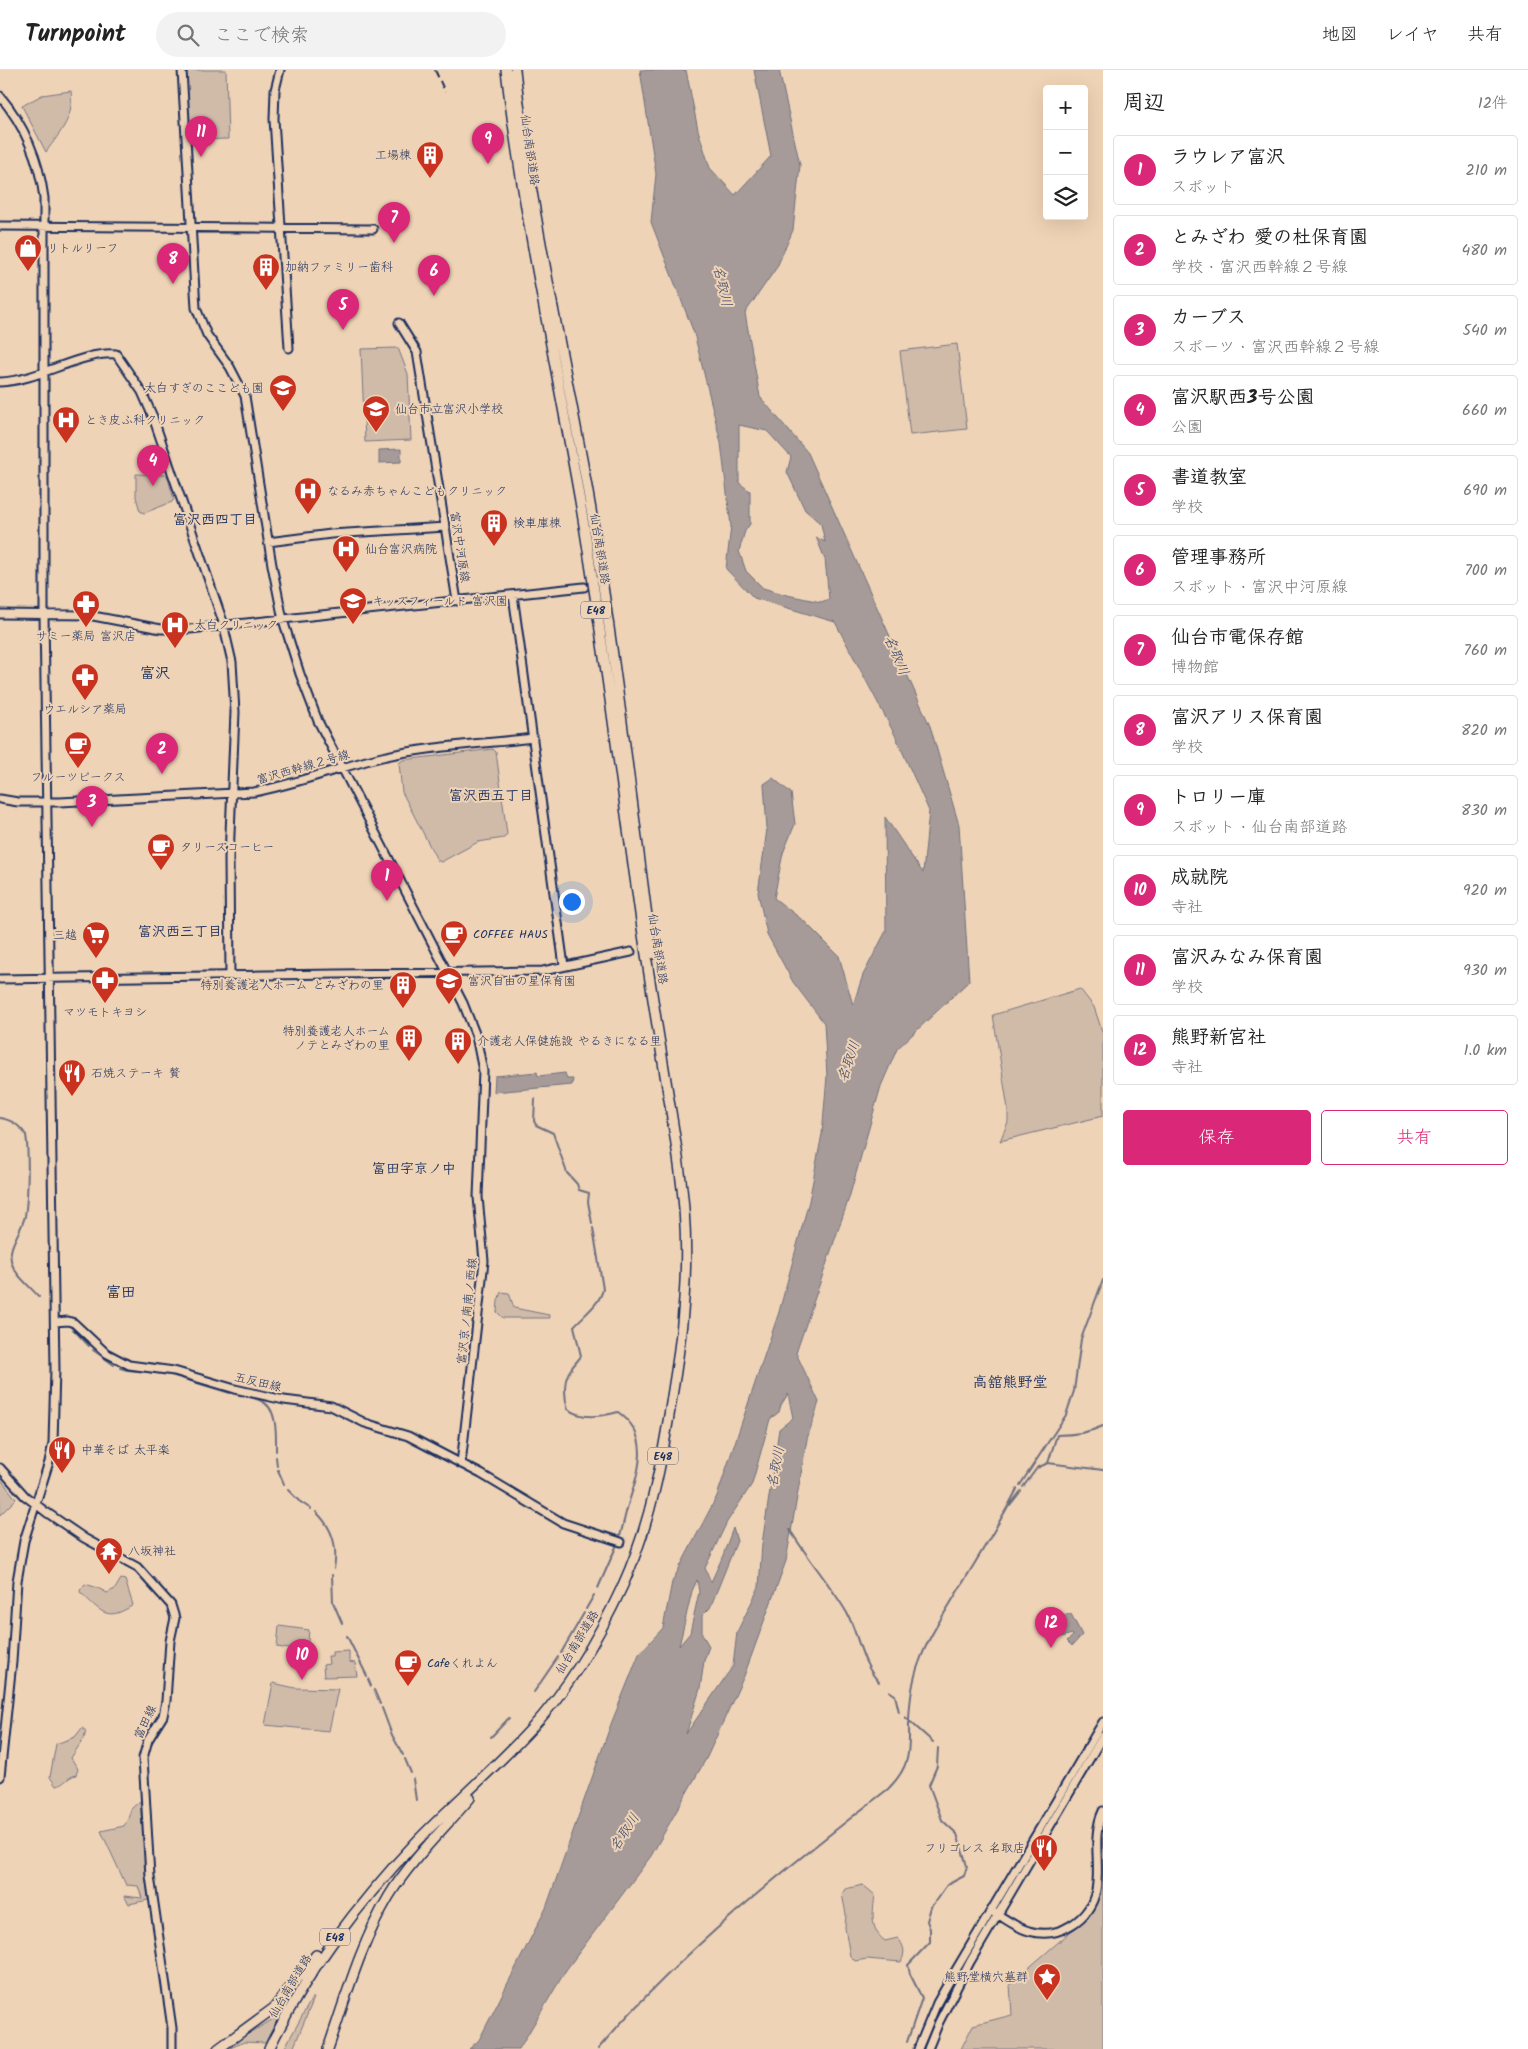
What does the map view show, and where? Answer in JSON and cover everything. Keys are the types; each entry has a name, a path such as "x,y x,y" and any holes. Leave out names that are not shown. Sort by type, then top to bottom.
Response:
{"highway":[{"name":"仙台南部道路","path":"506,70 527,214 587,545 642,928 677,1151"},
{"name":"仙台南部道路","path":"269,2049 296,1997 331,1943 378,1884 420,1838 531,1728 569,1682 591,1648 609,1614 641,1540 654,1494 671,1408 684,1299 684,1213 677,1151 619,703 596,544 545,268 515,70"},
{"path":"328,2049 362,1951 390,1894 408,1869 531,1728"},
{"path":"218,2049 274,2008 349,1910 378,1876 420,1838"}],"street":[{"name":"富沢京ノ南南ノ西線","path":"182,70 196,308 207,335 230,367 245,396 268,542 283,620 300,674 318,721 471,1020 476,1036 483,1071 478,1197 484,1261 462,1464"},
{"path":"280,70 275,90 274,120 289,348"},
{"path":"0,96 21,125 34,152 42,182 45,226 44,614 54,1322 54,1435 49,1462 24,1541 17,1581 12,1662 0,1777"},
{"path":"0,226 373,229"},
{"name":"富沢中河原線","path":"400,323 417,352 457,602"},
{"path":"0,382 44,373 97,355 116,354 142,392 153,417 224,626 232,662 234,683 228,877 230,976"},
{"path":"268,542 331,534 446,527"},
{"path":"0,614 102,617 160,629 175,630 457,602 584,587"},
{"path":"513,596 564,966"},
{"name":"富沢西幹線２号線","path":"0,799 18,802 47,802 231,794 275,788 341,767 396,754 533,738"},
{"path":"0,979 543,971 632,952"},
{"name":"五反田線","path":"54,1322 68,1321 74,1323 106,1353 129,1365 174,1371 235,1389 284,1400 331,1406 365,1423 408,1436 462,1464 563,1523 621,1542"},
{"name":"富田線","path":"0,1468 25,1496 36,1504 84,1538 137,1567 171,1605 175,1614 170,1641 166,1701 163,1716 148,1740 143,1758 150,1876 172,2028 172,2049"},
{"path":"918,2049 937,2003 1103,1722"},
{"path":"928,2049 953,1995 1103,1736"},
{"path":"991,1911 1022,1929 1041,1933 1064,1930 1083,1916 1093,1900 1096,1890 1097,1833 1103,1811"}],"shaded area":[{"path":"185,70 226,70 228,139 188,140"},
{"path":"71,91 68,117 61,131 46,152 22,106 42,95"},
{"path":"957,344 967,429 910,435 900,351"},
{"path":"398,348 408,374 411,440 365,442 361,349"},
{"path":"136,474 167,475 174,499 172,502 144,513 140,511 136,497"},
{"path":"493,749 496,752 507,834 504,838 478,842 441,862 437,860 402,792 399,763 403,760"},
{"path":"1080,989 1094,1007 1103,1034 1103,1116 1000,1141 1008,1122 1008,1109 993,1015"},
{"path":"501,1292 509,1293 514,1308 549,1315 550,1318 503,1318 497,1312"},
{"path":"0,1478 16,1499 0,1515"},
{"path":"121,1579 125,1580 133,1605 116,1613 104,1612 93,1605 80,1592 85,1584 107,1593 115,1589"},
{"path":"279,1626 309,1630 307,1652 277,1647"},
{"path":"349,1651 349,1662 355,1663 357,1676 324,1677 323,1665 329,1664 328,1656 332,1656 332,1652"},
{"path":"273,1683 295,1688 338,1689 329,1731 265,1725"},
{"path":"82,1728 86,1731 84,1738 71,1758 78,1769 76,1775 56,1786 50,1777 56,1744 75,1737"},
{"path":"140,1801 148,1900 129,1904 124,1896 142,1898 138,1886 126,1885 101,1831 124,1826 131,1809"},
{"path":"1103,1837 1103,2049 961,2049 973,2025 1012,2015 1010,1984 1091,1914 1099,1895"},
{"path":"863,1885 875,1895 873,1920 876,1931 885,1941 898,1938 902,1944 904,1952 901,1962 867,1959 855,1961 850,1956 842,1894 845,1889"},
{"path":"312,1998 314,1998 293,2049 284,2049"},
{"path":"281,2010 265,2043 244,2042 228,2049 223,2049 275,2018"}],"water":[{"name":"名取川","path":"640,70 686,70 698,130 710,168 735,195 771,156 754,70 779,70 800,165 793,230 777,267 745,313 760,397 808,453 930,726 959,825 969,981 897,1049 881,1086 849,1198 796,1353 819,1402 807,1439 786,1561 744,1676 707,1757 651,1856 566,1970 519,2049 469,2049 479,2040 546,1908 611,1724 639,1654 663,1628 672,1582 717,1496 779,1312 809,1201 822,1134 827,1076 824,1023 793,982 767,934 758,893 767,829 764,784 773,778 791,793 795,824 783,853 774,898 805,922 839,956 853,1005 863,975 886,931 885,817 923,873 929,811 895,735 835,622 754,598 726,569 731,526 721,443 694,333 651,222 656,174","holes":["739,425 767,431 791,457 787,472 805,510 821,524 825,542 816,537 825,559 829,599 821,602 763,588 746,571 739,551 745,531 750,524 750,491 739,483","788,1394 793,1418 779,1429 762,1544 759,1587 737,1632 733,1666 686,1734 700,1689 704,1661 709,1646 702,1634 702,1616 710,1608 737,1541 733,1528 711,1582 705,1568 727,1522 752,1484 770,1419 779,1412","697,1580 699,1592 690,1633 679,1646 692,1591"]},
{"path":"401,449 401,462 379,463 379,450"},
{"path":"537,1072 538,1076 565,1073 567,1079 573,1079 572,1085 494,1092 495,1076"},
{"path":"1067,1614 1071,1614 1082,1635 1072,1646 1067,1641 1073,1636 1072,1634 1062,1637 1059,1635 1055,1621"}],"waterway":[{"path":"535,1099 534,1121 536,1125 553,1133 567,1173 577,1184 579,1190 589,1193 588,1202 592,1223"},
{"path":"0,1118 15,1124 26,1135 28,1164 26,1208 25,1216 13,1244 11,1260 18,1275 39,1297"},
{"path":"593,1228 603,1289 599,1300 574,1326 581,1356 568,1373 565,1383 565,1394 568,1409 573,1412 585,1416 606,1415 618,1412 636,1432 640,1455 636,1480 620,1536"},
{"path":"1020,1485 1066,1415 1074,1391 1081,1339 1103,1280"},
{"path":"71,1327 89,1346"},
{"path":"93,1350 114,1365"},
{"path":"120,1368 168,1374 230,1393"},
{"path":"235,1394 258,1400 267,1404 271,1409 275,1423 276,1451"},
{"path":"1048,1463 1057,1435 1081,1433 1103,1426"},
{"path":"276,1457 277,1466"},
{"path":"1023,1487 1037,1468 1048,1463 1103,1470"},
{"path":"278,1470 284,1484"},
{"path":"598,2049 630,2013 700,1944 811,1849 888,1789 896,1780 908,1757 909,1712 912,1691 922,1654 934,1630 1017,1489"},
{"path":"288,1490 311,1509"},
{"path":"1010,1505 1021,1491"},
{"path":"316,1512 327,1525 333,1538 335,1546 334,1569"},
{"path":"790,1530 847,1613 864,1658 879,1682"},
{"path":"598,1588 616,1547"},
{"path":"332,1575 333,1602 342,1623"},
{"path":"586,1609 594,1595"},
{"path":"561,1653 584,1613"},
{"path":"347,1636 367,1676"},
{"path":"534,1692 558,1657"},
{"path":"368,1679 371,1686"},
{"path":"374,1690 380,1704"},
{"path":"889,1691 895,1695 899,1712"},
{"path":"382,1708 392,1735 403,1755"},
{"path":"905,1717 933,1742"},
{"path":"491,1737 509,1718"},
{"path":"907,2042 922,1998 910,1974 908,1965 930,1942 930,1929 927,1921 931,1907 947,1885 964,1876 967,1866 957,1834 942,1820 929,1785 937,1766 938,1748"},
{"path":"405,1759 411,1773"},
{"path":"413,1779 416,1800"}],"railway":[{"path":"435,70 445,92"}],"place":[{"name":"富沢みなみ保育園","path":"201,157"},
{"name":"トロリー庫","path":"488,164"},
{"name":"工場棟","path":"430,179"},
{"name":"仙台市電保存館","path":"394,243"},
{"name":"リトルリーフ","path":"28,272"},
{"name":"富沢アリス保育園","path":"173,284"},
{"name":"加納ファミリー歯科","path":"266,291"},
{"name":"管理事務所","path":"434,296"},
{"name":"書道教室","path":"343,330"},
{"name":"太白すぎのここども園","path":"283,412"},
{"name":"仙台市立富沢小学校","path":"376,433"},
{"name":"とき皮ふ科クリニック","path":"66,444"},
{"name":"富沢駅西3号公園","path":"153,486"},
{"name":"なるみ赤ちゃんこどもクリニック","path":"308,515"},
{"name":"検車庫棟","path":"494,547"},
{"name":"仙台富沢病院","path":"346,573"},
{"name":"キッズフィールド 富沢園","path":"353,625"},
{"name":"サミー薬局 富沢店","path":"86,628"},
{"name":"太白クリニック","path":"175,649"},
{"name":"ウエルシア薬局","path":"85,701"},
{"name":"フルーツピークス","path":"78,769"},
{"name":"とみざわ 愛の杜保育園","path":"162,774"},
{"name":"カーブス","path":"92,827"},
{"name":"タリーズコーヒー","path":"161,871"},
{"name":"ラウレア富沢","path":"387,901"},
{"name":"COFFEE HAUS","path":"454,958"},
{"name":"三越","path":"96,959"},
{"name":"マツモトキヨシ","path":"105,1004"},
{"name":"富沢自由の星保育園","path":"449,1005"},
{"name":"特別養護老人ホーム とみざわの里","path":"403,1009"},
{"name":"特別養護老人ホーム ノテとみざわの里","path":"409,1062"},
{"name":"介護老人保健施設 やるきになる里","path":"458,1065"},
{"name":"石焼ステーキ 贅","path":"72,1097"},
{"name":"中華そば 太平楽","path":"62,1474"},
{"name":"八坂神社","path":"109,1575"},
{"name":"熊野新宮社","path":"1051,1648"},
{"name":"成就院","path":"302,1680"},
{"name":"Cafeくれよん","path":"408,1687"},
{"name":"フリゴレス 名取店","path":"1044,1872"},
{"name":"熊野堂横穴墓群","path":"1047,2001"}],"district":[{"name":"富沢西四丁目","path":"215,519"},
{"name":"富沢","path":"155,673"},
{"name":"富沢西五丁目","path":"491,795"},
{"name":"富沢西三丁目","path":"180,931"},
{"name":"富田字京ノ中","path":"414,1168"},
{"name":"富田","path":"121,1292"},
{"name":"高舘熊野堂","path":"1010,1382"}]}
